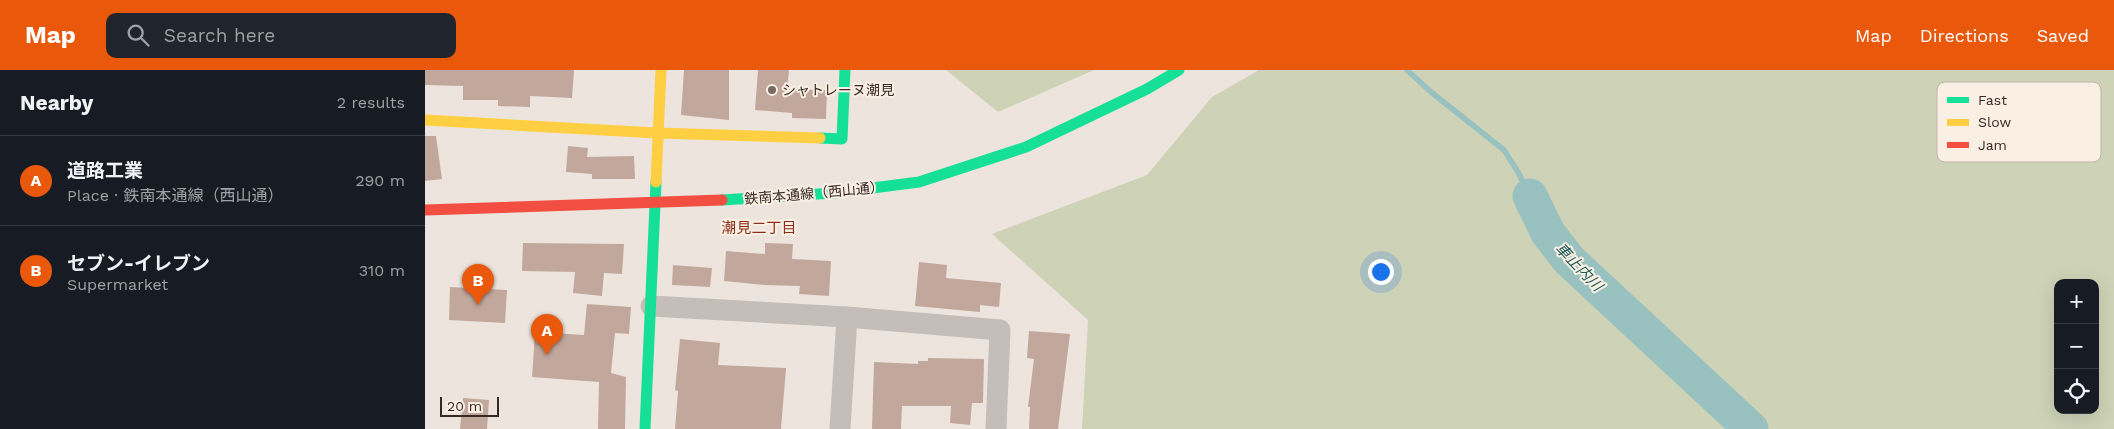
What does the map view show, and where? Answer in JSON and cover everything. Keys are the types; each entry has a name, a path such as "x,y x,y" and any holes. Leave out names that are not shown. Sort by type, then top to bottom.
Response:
{"street":[{"path":"645,429 661,70"},
{"path":"425,120 657,133 842,139 845,70"},
{"name":"鉄南本通線（西山通）","path":"425,210 750,199 825,194 919,182 1027,147 1147,89 1179,70"},
{"path":"651,306 847,317 1000,330 996,429"},
{"path":"840,429 847,317"}],"green space":[{"path":"946,70 1094,70 998,112"},
{"path":"1259,70 2114,70 2114,429 1082,429 1088,320 992,234 1147,175 1212,97"}],"building":[{"path":"425,70 574,70 572,98 530,96 530,107 498,106 498,100 463,100 463,86 425,85"},
{"path":"684,70 729,70 729,120 681,115"},
{"path":"758,70 789,70 787,89 827,90 826,119 792,118 792,113 755,110"},
{"path":"425,136 436,136 442,179 425,181"},
{"path":"568,146 588,148 587,157 634,156 635,179 592,179 592,174 566,172"},
{"path":"523,243 624,244 622,274 604,273 602,296 573,293 575,272 522,271"},
{"path":"765,243 793,244 792,259 831,261 829,296 799,294 800,286 724,281 726,251 765,254"},
{"path":"919,262 947,265 946,278 1001,283 999,307 980,305 980,312 915,306"},
{"path":"673,265 712,268 710,287 672,285"},
{"path":"450,287 507,290 505,323 449,320"},
{"path":"587,304 631,307 629,334 615,333 611,373 626,377 625,429 598,429 599,382 532,377 535,332 584,335"},
{"path":"1029,331 1070,334 1058,429 1029,429 1030,407 1028,407 1034,359 1027,358"},
{"path":"680,339 720,343 718,365 786,368 781,429 675,429 678,391 675,390"},
{"path":"928,358 984,359 983,403 972,403 970,425 950,423 951,406 902,406 901,429 872,429 874,362 918,364 918,361 928,361"},
{"path":"463,398 489,400 487,429 460,429"}],"waterway":[{"name":"車止内川","path":"1407,70 1431,92 1504,150 1530,196"},
{"name":"車止内川","path":"1530,196 1548,233 1569,260 1751,429"}],"traffic: fast":[{"path":"820,138 842,139 845,70"},
{"path":"722,200 834,193 919,182 1026,147 1147,89 1179,70"},
{"path":"645,429 656,182"}],"traffic: slow":[{"path":"656,182 661,70"},
{"path":"425,120 657,133 820,138"}],"traffic: jam":[{"path":"425,210 722,200"}],"place":[{"name":"シャトレーヌ潮見","path":"772,90"},
{"name":"セブン-イレブン","path":"478,305"},
{"name":"道路工業","path":"547,355"}],"district":[{"name":"潮見二丁目","path":"759,228"}]}
